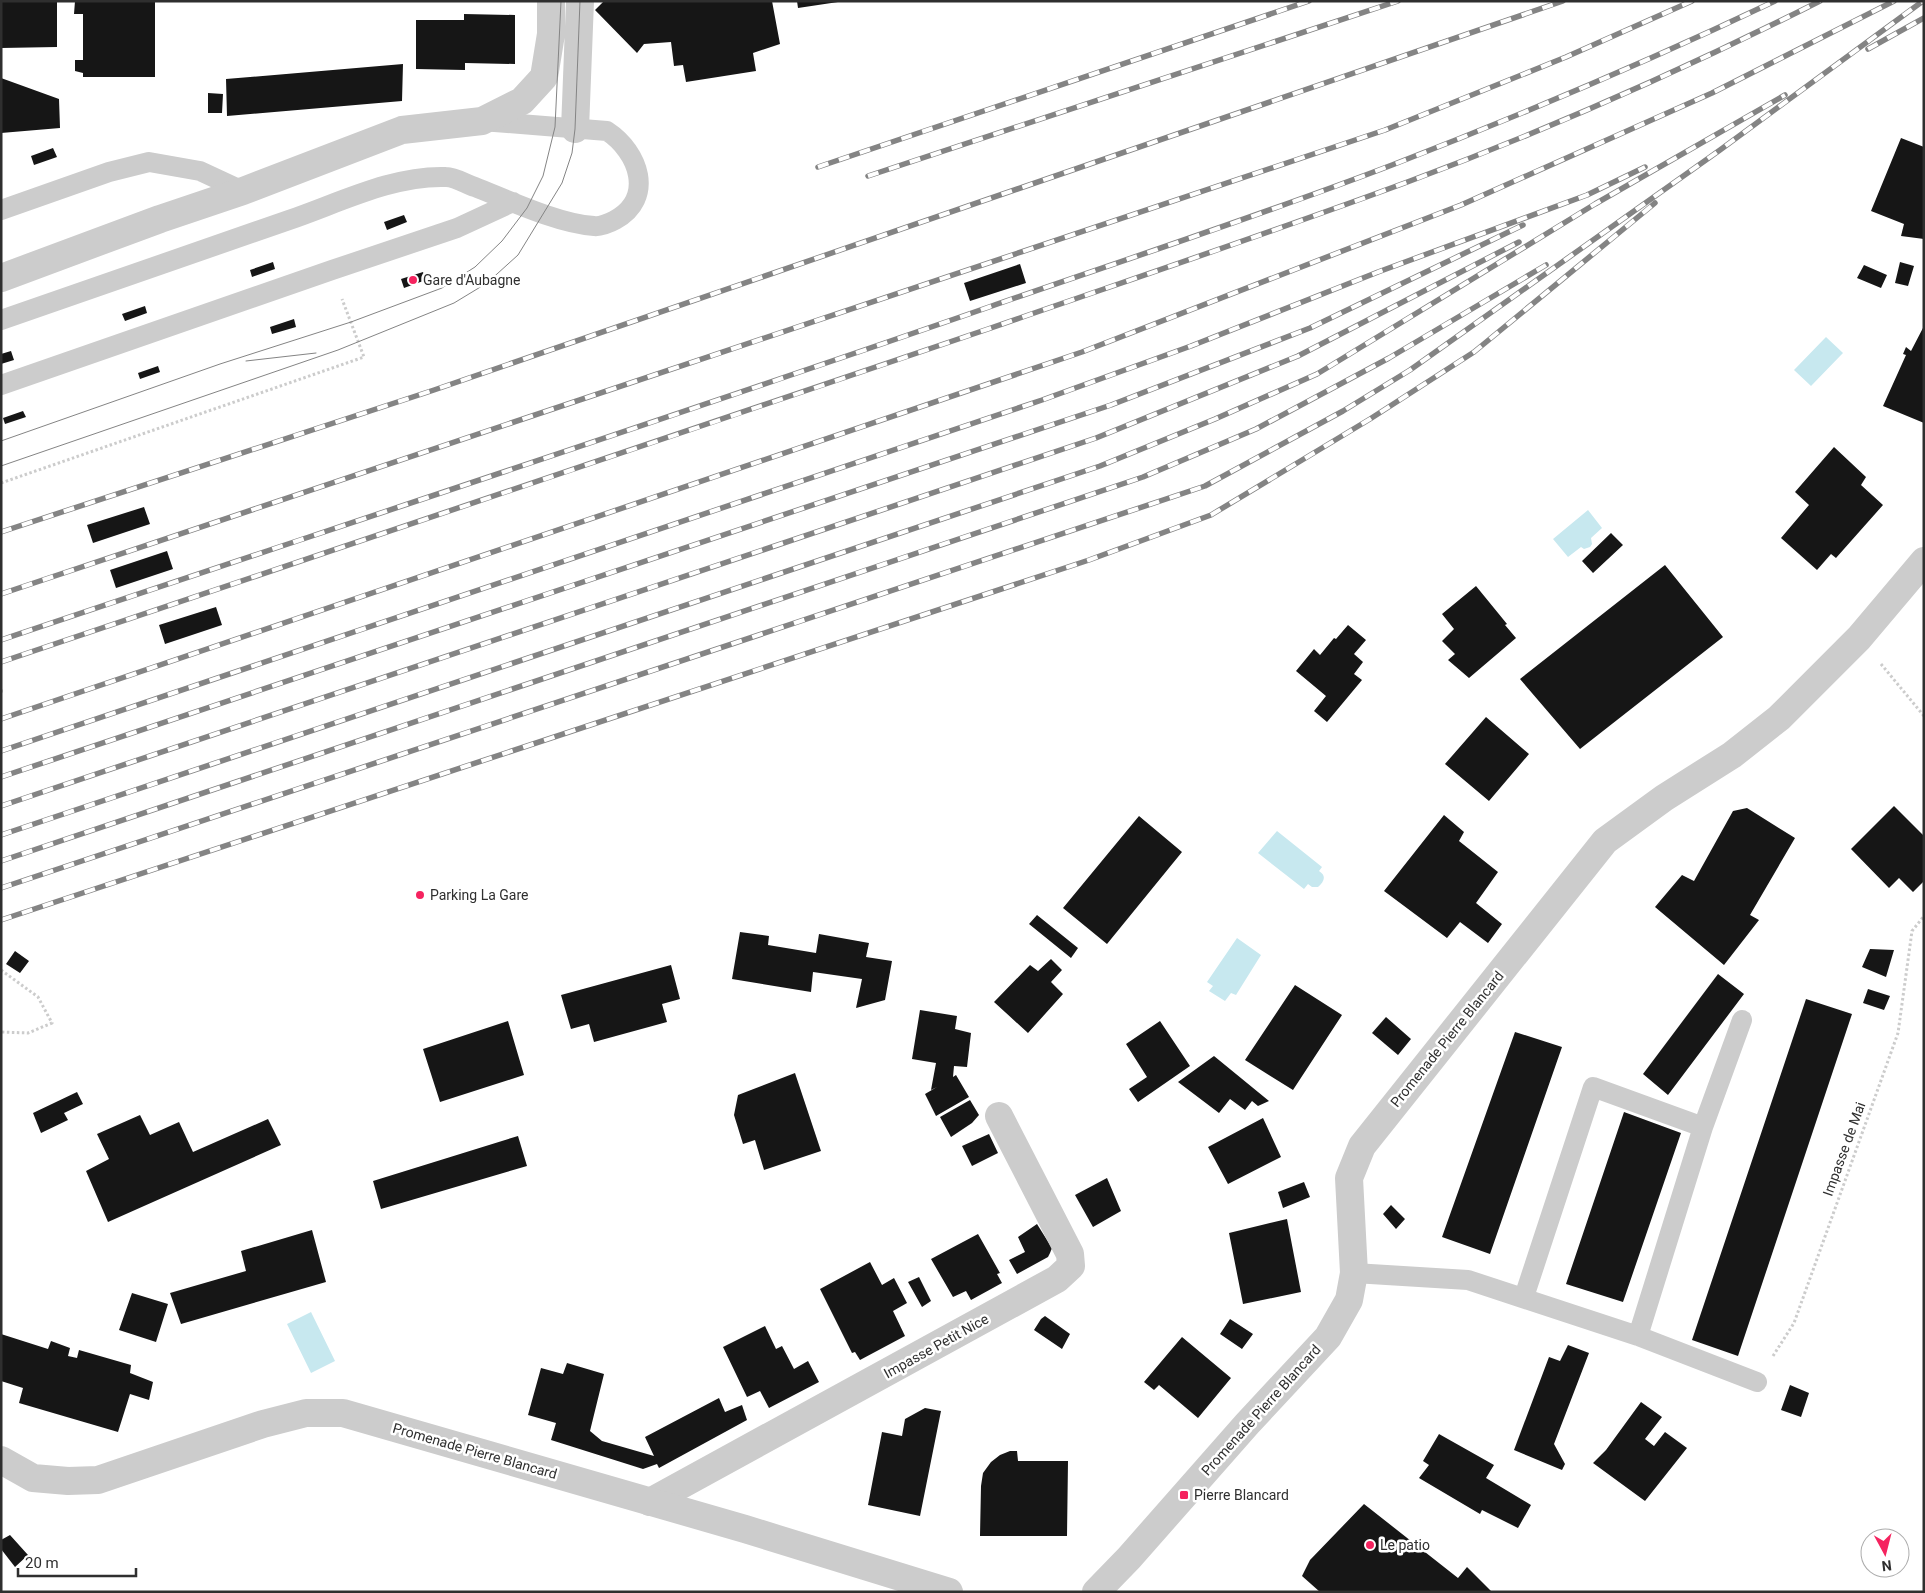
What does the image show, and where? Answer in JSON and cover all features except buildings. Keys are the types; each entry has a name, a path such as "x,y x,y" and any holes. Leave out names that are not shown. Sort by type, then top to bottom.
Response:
{"street":[{"path":"1,278 160,219 243,191 402,130 482,120 522,101 544,77 551,34 551,1"},
{"path":"575,129 580,1"},
{"name":"Promenade Pierre Blancard","path":"1096,1592 1129,1558 1247,1424 1328,1337 1349,1300 1354,1273 1349,1178 1362,1146 1605,840 1664,798 1732,755 1779,718 1859,638 1924,561"},
{"name":"Impasse Petit Nice","path":"650,1502 1057,1279 1071,1266 1070,1254 999,1116"},
{"name":"Promenade Pierre Blancard","path":"1,1460 33,1478 98,1480 262,1424 306,1413 343,1413 650,1502 949,1592"}],"lane":[{"path":"1,320 312,213 397,181 448,177 568,221 595,227 615,221 630,209 639,189 638,173 632,155 619,139 606,131 482,120"},
{"path":"1,210 109,172 149,162 200,171 243,191"},
{"path":"1,385 457,228 513,202"},
{"path":"1638,1336 1702,1128 1742,1020"},
{"path":"1524,1297 1594,1087 1702,1128"},
{"path":"1354,1273 1468,1280 1638,1336 1757,1382"}],"path":[{"path":"1,483 364,357 342,299"},
{"path":"1859,638 1924,716"},
{"name":"Impasse de Mai","path":"1757,1382 1794,1324 1898,1033 1912,931 1924,916"},
{"path":"1,970 38,997 52,1023 28,1034 1,1032"}],"water":[{"path":"1826,337 1843,353 1811,386 1794,370"},
{"path":"1588,510 1602,528 1591,538 1592,544 1590,547 1584,549 1581,547 1568,557 1553,539"},
{"path":"1277,831 1322,867 1319,871 1324,879 1318,887 1312,887 1308,884 1304,889 1258,853"},
{"path":"1237,938 1261,955 1236,995 1231,993 1225,1001 1209,991 1213,986 1207,982"},
{"path":"311,1312 335,1361 311,1373 287,1324"}],"tram line":[{"path":"1,441 220,364 351,322 442,288 475,267 502,241 527,208 543,176 555,127 561,1"},
{"path":"1,466 338,350 454,303 487,283 518,255 562,183 572,153 575,129 580,1"},
{"path":"246,361 316,353"}],"railway":[{"path":"818,167 1309,1"},
{"path":"868,176 1398,1"},
{"path":"1,532 434,390 1563,1"},
{"path":"1,594 1385,130 1566,57 1692,1"},
{"path":"1,640 743,392 1292,202 1489,127 1680,45 1775,1"},
{"path":"1,662 988,329 1357,200 1462,161 1618,97 1820,1"},
{"path":"1,719 1082,352 1461,205 1712,93 1894,1"},
{"path":"1,888 1205,486 1343,411 1410,370 1720,150 1923,1"},
{"path":"1868,49 1924,18"},
{"path":"1,835 1100,466 1215,419 1317,374 1595,204 1785,95"},
{"path":"1,751 1042,400 1191,346 1378,272 1587,195 1645,167"},
{"path":"1,920 1089,560 1211,515 1370,419 1474,352 1655,203"},
{"path":"1,777 1111,405 1310,328 1523,225"},
{"path":"1,806 1096,438 1298,356 1519,242"},
{"path":"1,861 1143,477 1256,429 1389,358 1546,265"}],"place":[{"name":"Gare d'Aubagne","path":"413,280"},
{"name":"Parking La Gare","path":"420,895"},
{"name":"Pierre Blancard","path":"1184,1495"},
{"name":"Le patio","path":"1370,1545"}]}
